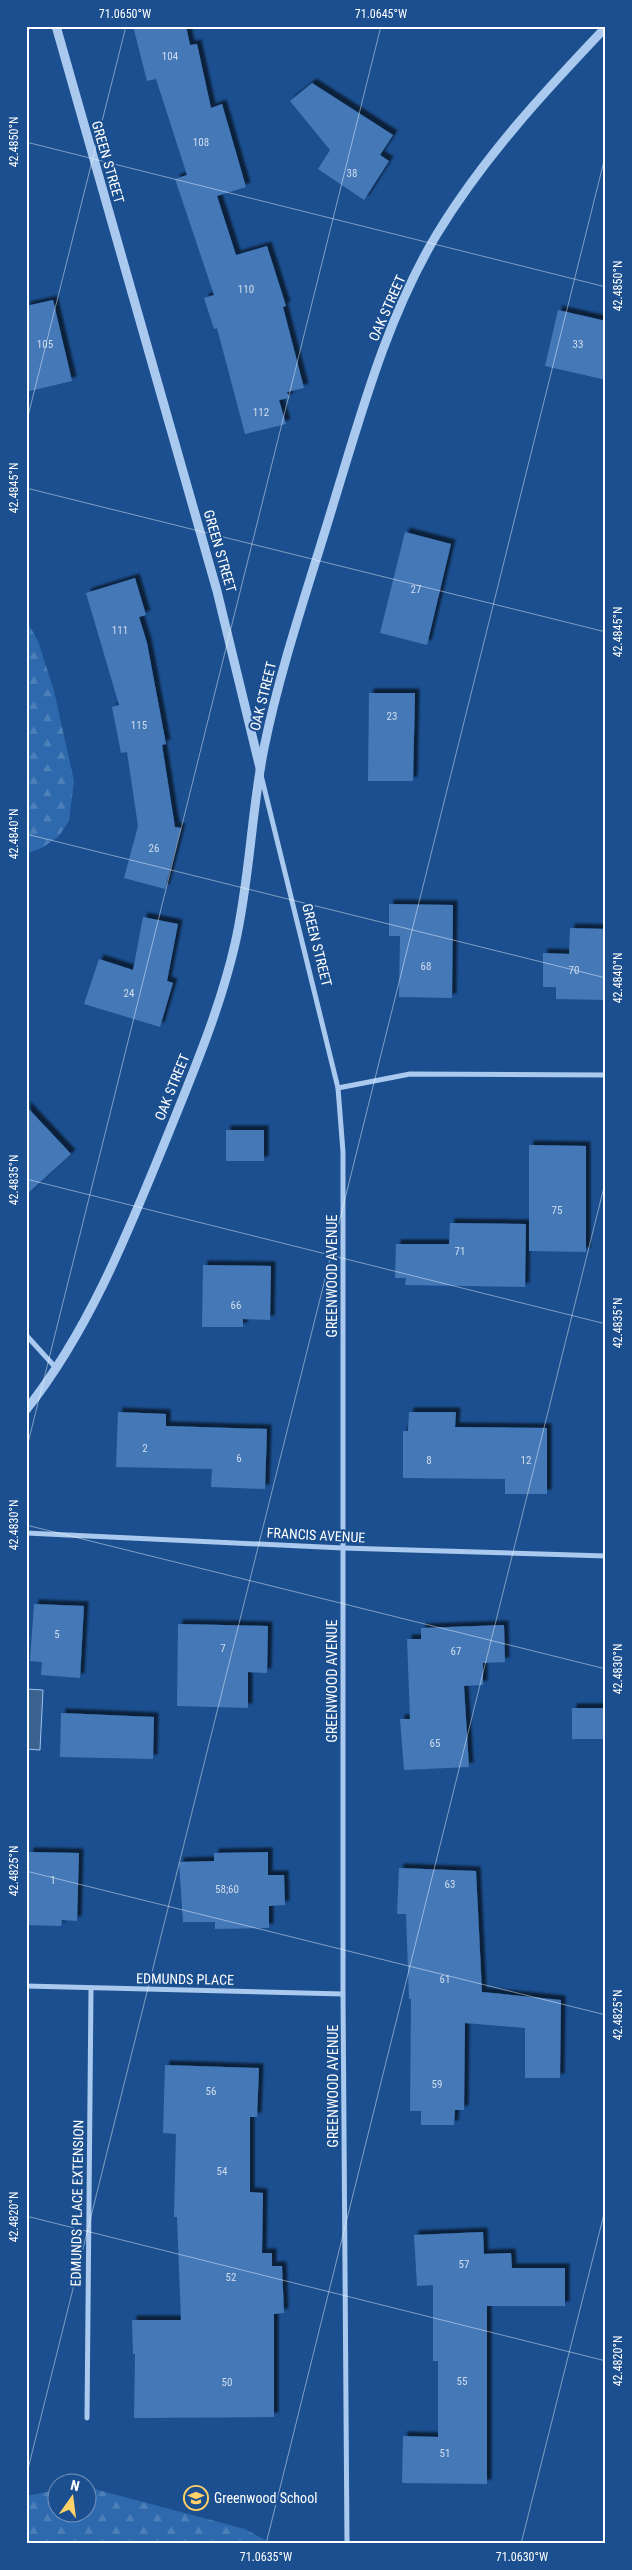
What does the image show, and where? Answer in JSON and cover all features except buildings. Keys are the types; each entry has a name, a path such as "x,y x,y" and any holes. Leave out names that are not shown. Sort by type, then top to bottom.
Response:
{"street":[{"name":"GREEN STREET","path":"56,26 207,554 338,1088"},
{"name":"OAK STREET","path":"26,1410 56,1368 115,1260 188,1083 218,1004 242,910 261,773 273,711 296,624 368,393 408,292 436,236 496,150 606,27"},
{"path":"338,1088 410,1074 606,1075"},
{"name":"GREENWOOD AVENUE","path":"338,1088 343,1152 343,1994 347,2544"},
{"path":"26,1335 56,1368"},
{"name":"FRANCIS AVENUE","path":"26,1533 343,1548 606,1556"},
{"name":"EDMUNDS PLACE","path":"26,1986 343,1994"},
{"name":"EDMUNDS PLACE EXTENSION","path":"87,2418 91,1989"}],"green space":[{"path":"26,620 38,641 54,691 74,781 69,821 59,836 42,848 26,854"},
{"path":"98,2490 245,2529 272,2544 26,2544 26,2496 48,2492 48,2522 98,2522"}],"shaded area":[{"path":"26,1689 43,1690 40,1750 26,1749"}],"place":[{"name":"Greenwood School","path":"196,2498"}]}
